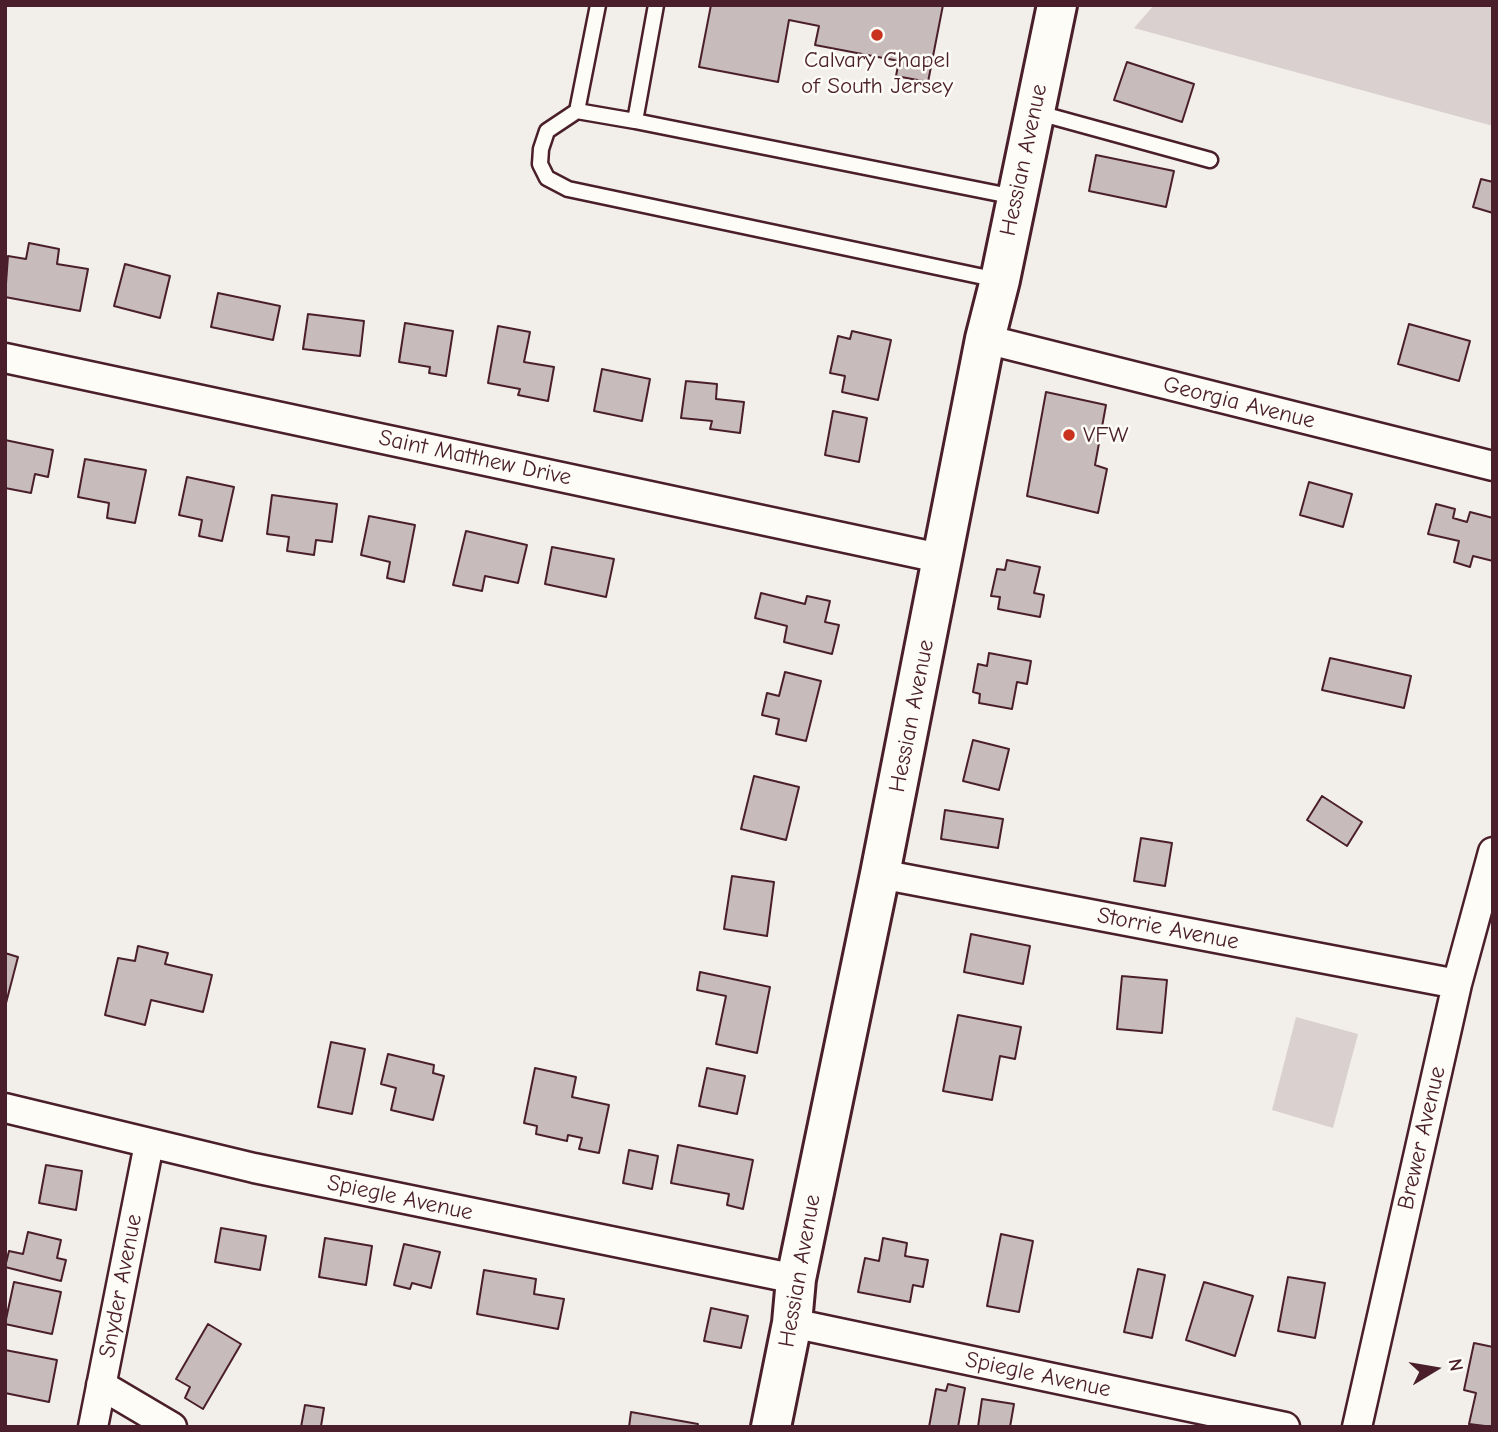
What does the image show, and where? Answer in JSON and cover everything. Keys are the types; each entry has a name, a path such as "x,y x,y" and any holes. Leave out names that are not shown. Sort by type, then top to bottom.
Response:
{"main road":[{"name":"Hessian Avenue","path":"771,1427 792,1323 796,1279 880,874 985,340 1057,5"}],"street":[{"name":"Georgia Avenue","path":"985,340 1493,466"},
{"name":"Saint Matthew Drive","path":"5,358 943,559"},
{"name":"Brewer Avenue","path":"1357,1427 1457,984 1489,884 1493,852"},
{"name":"Storrie Avenue","path":"880,874 1457,984"},
{"name":"Spiegle Avenue","path":"5,1108 149,1144 796,1279"},
{"name":"Snyder Avenue","path":"93,1427 149,1144"},
{"name":"Spiegle Avenue","path":"792,1323 1285,1427"},
{"path":"101,1385 172,1427"}],"lane":[{"path":"577,111 598,5"},
{"path":"635,121 656,5"},
{"path":"1000,280 568,189 547,178 540,164 541,149 547,131 577,111 1015,197"},
{"path":"1034,111 1210,160"}],"shaded area":[{"path":"1154,5 1493,5 1493,126 1134,28"},
{"path":"1296,1017 1358,1034 1333,1128 1272,1110"}],"building":[{"name":"Calvary Chapel of South Jersey","path":"711,5 943,5 928,82 896,76 899,61 815,45 819,26 789,20 778,82 699,67"},
{"path":"1127,62 1194,84 1182,122 1114,100"},
{"path":"1096,155 1174,171 1166,207 1089,191"},
{"path":"1481,179 1493,182 1493,213 1473,207"},
{"path":"29,243 59,249 57,264 88,269 80,311 5,297 8,256 26,259"},
{"path":"125,264 170,276 160,318 114,306"},
{"path":"218,293 280,306 273,340 211,327"},
{"path":"308,314 364,321 360,356 303,349"},
{"path":"405,323 453,331 446,376 429,373 430,367 399,362"},
{"path":"1409,324 1470,341 1459,381 1398,364"},
{"path":"498,326 530,332 524,362 554,367 548,401 518,395 520,389 488,383"},
{"path":"852,331 891,340 878,400 842,392 845,376 830,373 838,336 850,339"},
{"path":"602,369 650,379 642,421 594,411"},
{"path":"686,381 717,384 716,399 744,402 740,433 710,429 712,421 681,418"},
{"name":"VFW","path":"1046,392 1106,405 1095,465 1107,469 1098,513 1027,496"},
{"path":"833,411 867,418 859,462 825,455"},
{"path":"5,440 53,450 48,477 35,474 31,493 5,488"},
{"path":"85,459 146,470 135,523 107,518 109,503 78,497"},
{"path":"187,477 234,487 222,541 199,536 202,520 179,515"},
{"path":"1309,482 1352,494 1343,527 1300,515"},
{"path":"272,495 337,504 332,542 316,540 314,555 287,551 289,537 267,534"},
{"path":"1436,504 1455,509 1453,518 1467,522 1470,512 1493,518 1493,561 1473,556 1470,567 1454,562 1459,541 1428,534"},
{"path":"369,516 415,525 404,582 387,578 390,562 361,555"},
{"path":"466,531 527,545 518,583 485,576 482,591 453,585"},
{"path":"552,547 614,559 606,597 545,584"},
{"path":"1007,560 1040,567 1034,593 1044,595 1040,617 998,609 1000,597 991,596 997,569 1005,570"},
{"path":"761,593 805,604 807,596 830,601 825,622 839,625 832,654 784,642 787,626 755,618"},
{"path":"989,653 1031,661 1027,684 1017,682 1012,709 979,703 980,694 973,692 978,664 987,666"},
{"path":"1330,658 1411,676 1404,708 1322,690"},
{"path":"785,672 821,681 806,741 776,734 779,719 762,715 767,693 779,696"},
{"path":"973,740 1009,749 999,790 963,781"},
{"path":"754,776 799,787 786,840 741,829"},
{"path":"1322,796 1362,822 1347,846 1307,820"},
{"path":"945,810 1003,819 998,848 941,839"},
{"path":"1141,838 1172,843 1165,886 1134,881"},
{"path":"732,876 774,882 767,936 724,929"},
{"path":"971,934 1030,946 1023,984 964,972"},
{"path":"138,946 168,953 165,964 212,975 203,1012 151,1000 145,1025 105,1015 118,958 135,961"},
{"path":"5,953 18,957 5,1007"},
{"path":"700,972 770,987 757,1053 716,1044 726,996 697,990"},
{"path":"1122,976 1167,980 1162,1033 1117,1029"},
{"path":"958,1015 1021,1027 1015,1059 1000,1056 992,1100 943,1091"},
{"path":"331,1042 365,1049 352,1114 318,1107"},
{"path":"388,1054 434,1065 433,1073 444,1076 433,1120 391,1110 396,1088 381,1084"},
{"path":"535,1068 576,1077 572,1097 609,1105 599,1153 579,1149 582,1138 568,1135 567,1141 536,1134 537,1126 524,1123"},
{"path":"707,1068 745,1076 737,1114 699,1106"},
{"path":"678,1145 753,1160 743,1209 727,1205 729,1194 671,1183"},
{"path":"629,1150 658,1156 652,1189 623,1183"},
{"path":"46,1165 82,1171 76,1210 39,1203"},
{"path":"221,1228 266,1236 260,1270 215,1262"},
{"path":"28,1232 61,1240 57,1258 66,1260 61,1281 5,1267 9,1251 23,1254"},
{"path":"1001,1234 1033,1241 1019,1312 987,1306"},
{"path":"325,1238 372,1246 366,1285 319,1277"},
{"path":"883,1238 907,1243 905,1256 928,1260 923,1287 913,1285 910,1302 858,1292 865,1258 879,1261"},
{"path":"404,1244 440,1252 431,1288 412,1283 410,1289 394,1285"},
{"path":"1138,1269 1165,1275 1152,1338 1124,1332"},
{"path":"484,1270 536,1279 534,1294 564,1299 558,1329 477,1314"},
{"path":"1288,1277 1325,1283 1315,1338 1278,1331"},
{"path":"14,1282 61,1292 52,1334 5,1324"},
{"path":"1204,1282 1253,1296 1235,1356 1186,1340"},
{"path":"711,1308 748,1316 741,1348 704,1341"},
{"path":"208,1324 241,1344 203,1409 185,1398 190,1387 176,1379"},
{"path":"1474,1343 1493,1347 1493,1427 1469,1424 1476,1393 1464,1390"},
{"path":"5,1350 57,1360 49,1402 5,1393"},
{"path":"948,1384 965,1388 958,1427 929,1427 936,1389 946,1391"},
{"path":"982,1399 1014,1404 1010,1427 978,1427"},
{"path":"305,1405 324,1408 321,1426 326,1427 301,1427"},
{"path":"631,1412 698,1424 697,1427 629,1427"}],"place":[{"name":"Calvary Chapel of South Jersey","path":"877,35"},
{"name":"VFW","path":"1069,435"}]}
